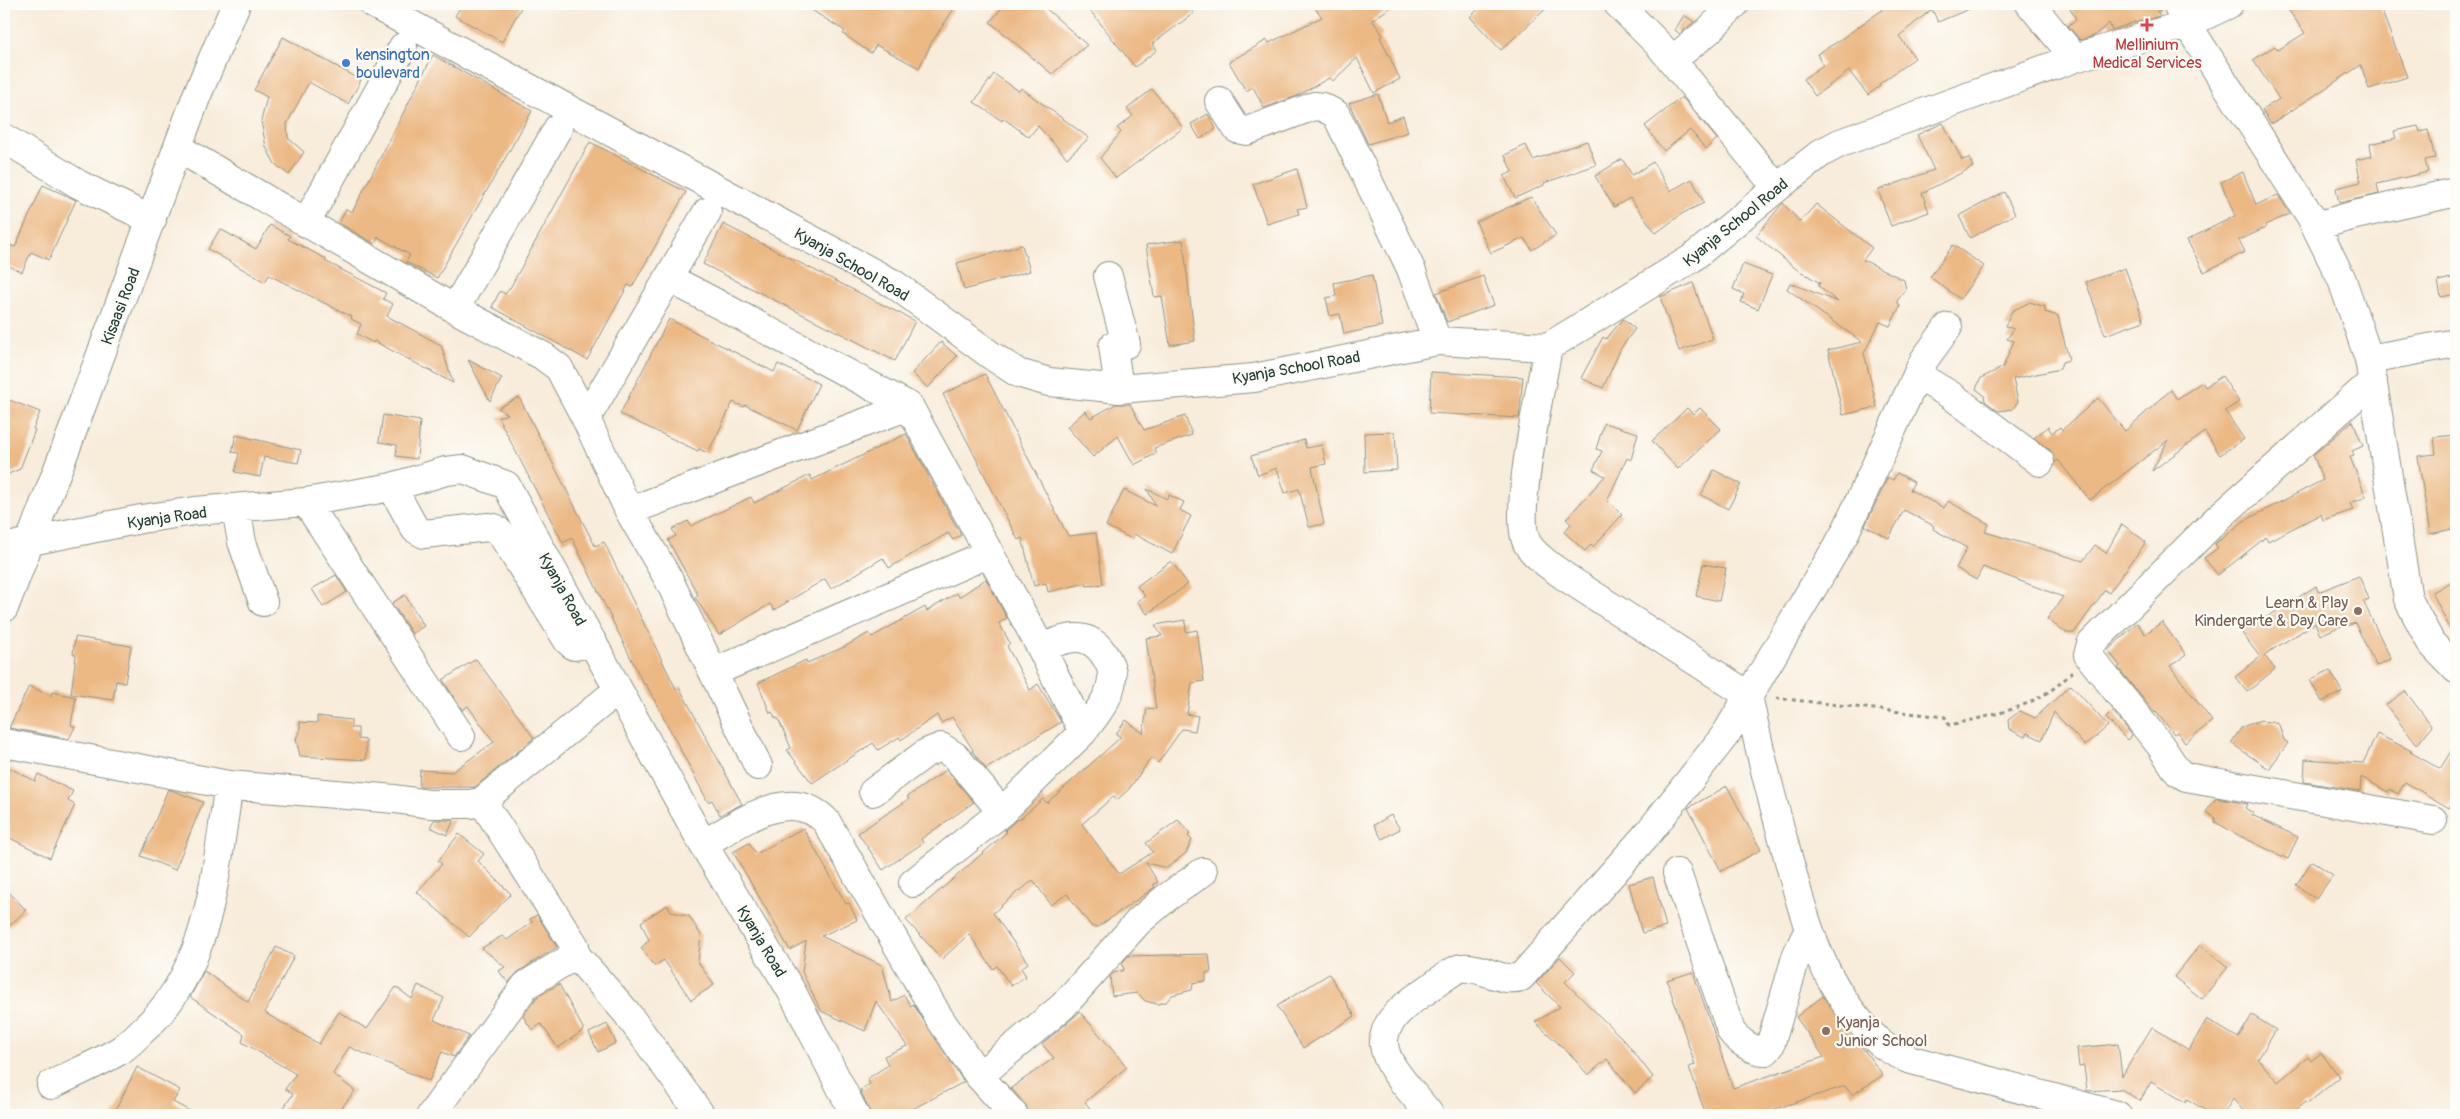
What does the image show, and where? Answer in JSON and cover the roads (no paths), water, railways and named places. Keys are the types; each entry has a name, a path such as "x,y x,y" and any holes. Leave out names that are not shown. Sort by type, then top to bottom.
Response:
{"street":[{"name":"Kisaasi Road","path":"4,608 152,220 197,95 236,4"},
{"name":"Kyanja School Road","path":"373,4 894,284 992,356 1018,372 1049,382 1119,389 1254,378 1437,341 1548,347 1691,260 1821,153 1840,142 2075,58 2182,14 2229,4"},
{"path":"1618,4 1672,60 1777,188"},
{"path":"1672,60 1707,32 1734,4"},
{"path":"2030,4 2075,58"},
{"path":"2182,14 2316,226 2342,280 2371,370 2408,599 2431,643 2456,669"},
{"path":"306,222 403,47"},
{"path":"1218,101 1237,129 1247,131 1314,106 1322,107 1336,114 1411,269 1437,341"},
{"path":"455,309 558,128"},
{"path":"4,138 78,184 152,220"},
{"path":"178,148 455,309 542,356 559,368 586,419 628,511 669,580 758,766"},
{"path":"2316,226 2355,214 2456,192"},
{"path":"586,419 707,212"},
{"path":"1108,276 1126,344 1113,346 1119,389"},
{"path":"668,278 909,406 1041,648 1083,732"},
{"path":"1430,1115 1391,1066 1383,1047 1386,1028 1394,1014 1409,1001 1460,968 1471,968 1504,979 1512,980 1521,977 1650,831 1726,734 1844,535 1924,360 1948,327"},
{"path":"2433,820 2186,777 2178,772 2160,745 2088,655 2091,644 2371,370 2456,343"},
{"path":"1548,347 1522,498 1523,530 1527,544 1538,556 1564,576 1748,694 1772,799 1808,931 1826,974 1845,1003 1879,1042 1908,1059 2117,1115"},
{"path":"1917,374 1952,396 2040,462"},
{"path":"628,511 909,406"},
{"name":"Kyanja Road","path":"4,549 31,541 141,519 195,511 306,502 392,487 446,471 463,469 506,485 703,844 792,992 855,1115"},
{"path":"392,487 415,529 424,534 488,527 495,528 502,535 568,641 574,646 593,643"},
{"path":"306,502 461,736"},
{"path":"236,508 242,542 263,602"},
{"path":"714,672 990,553"},
{"path":"913,882 1002,812 1083,732 1105,702 1112,678 1108,660 1099,648 1086,638 1069,638 1041,648"},
{"path":"4,743 229,785 396,799 429,804 471,804 482,801 618,690"},
{"path":"873,792 926,753 941,748 956,756 1002,812"},
{"path":"50,1085 123,1048 155,1020 176,991 196,954 208,912 229,785"},
{"path":"430,1115 526,985 569,958 573,952 573,940 482,801"},
{"path":"703,844 768,809 784,806 802,806 819,814 826,821 911,973 979,1076 1014,1115"},
{"path":"979,1076 1062,1006 1138,922 1166,898 1203,872"},
{"path":"1677,873 1731,1031 1735,1037 1759,1051 1766,1051 1770,1046 1797,954 1808,931"},
{"path":"573,952 626,1012 701,1115"}],"place":[{"name":"Mellinium Medical Services","path":"2147,25"},
{"name":"kensington boulevard","path":"346,63"},
{"name":"Learn & Play Kindergarte & Day Care","path":"2358,611"},
{"name":"Kyanja Junior School","path":"1826,1031"}]}
